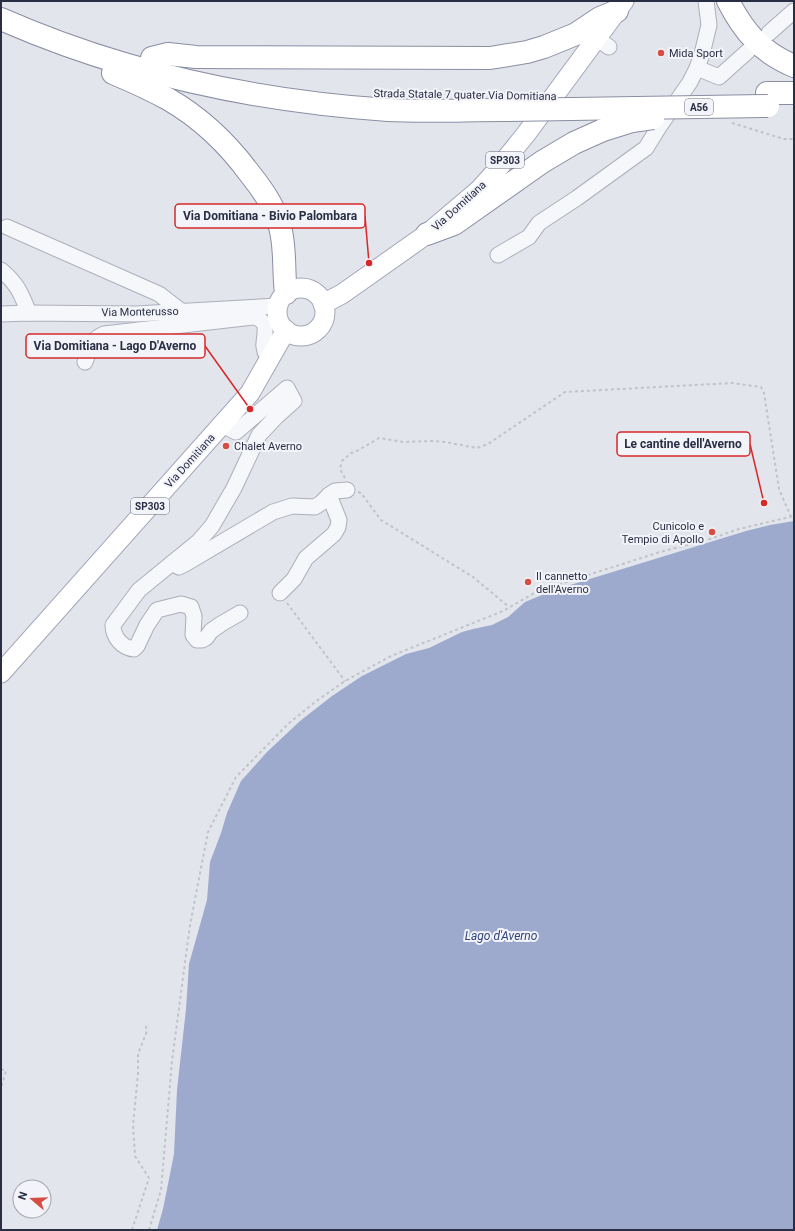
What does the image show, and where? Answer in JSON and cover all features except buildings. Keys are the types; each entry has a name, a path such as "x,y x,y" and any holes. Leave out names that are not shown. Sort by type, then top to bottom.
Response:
{"highway":[{"path":"728,1 738,20 755,41 768,52 794,66"},
{"name":"Strada Statale 7 quater Via Domitiana","path":"1,5 72,33 152,58 213,73 311,89 503,103"},
{"path":"152,58 168,54 196,57 490,58 527,52 550,45 576,34 621,6"},
{"name":"Strada Statale 7 quater Via Domitiana","path":"1,19 81,51 166,76 286,100 389,110 503,103 630,102"},
{"path":"81,51 96,65 154,92 183,108 201,121 235,155 272,205 278,218 283,242 282,300"},
{"name":"A56","path":"630,102 698,107 767,100 794,93"},
{"name":"A56","path":"630,102 767,100 794,106"},
{"path":"427,234 454,224 542,162 574,143 604,130 632,121 684,114 698,107"}],"main road":[{"name":"Via Domitiana","path":"323,304 342,294 427,234 461,206 496,171 602,43 621,6"},
{"path":"298,288 311,290 321,298 323,304 324,316 322,322 314,331 303,335 291,333 286,330 278,319 282,300 298,288"},
{"name":"Via Domitiana","path":"1,673 250,393 286,330"}],"street":[{"path":"498,255 529,236 539,223 577,198 646,148 690,82 697,68 709,25 706,1"},
{"path":"769,33 794,11"},
{"path":"697,68 719,77 748,51"},
{"path":"7,227 159,294 181,311"},
{"path":"1,270 20,289 29,313"},
{"name":"Via Monterusso","path":"1,314 136,314 181,311 282,300"},
{"path":"85,362 92,342 96,337 104,334 253,317 264,323 266,332 263,344 265,352 271,356"},
{"path":"222,424 236,432 287,388 294,401 276,417 260,435 234,488 212,526 199,541 139,590 113,626 113,632 115,638 128,648 134,649 157,610 181,604 191,607 194,616 193,635 197,640 202,640 220,624 240,613"},
{"path":"171,563 179,567 273,512 292,506 315,507 336,491 347,490"},
{"path":"280,593 294,579 306,558 334,534 338,527 339,520 329,495"}],"path":[{"path":"509,607 472,577 381,520 362,493 347,490 347,481 340,469 342,461 351,453 379,438 403,442 445,442 477,448 488,444 565,392 732,382 752,384 760,386 764,393 779,489 791,517"},
{"path":"149,1230 161,1190 172,1061 190,926 208,832 236,777 288,724 315,702 345,681 397,654 509,607 538,591 660,552 707,540 739,529 794,516"},
{"path":"280,593 345,681"},
{"path":"132,1230 149,1178 134,1156 133,1125 138,1074 138,1054 147,1031 145,1023"},
{"path":"1,1068 6,1072 1,1088"}],"water":[{"name":"Lago d'Averno","path":"794,521 794,1230 157,1230 163,1209 174,1154 177,1090 186,1009 189,964 207,900 210,862 227,813 241,781 267,752 300,721 332,696 362,676 406,654 429,648 462,632 492,625 508,617 525,602 554,590 746,531"}],"place":[{"name":"Mida Sport","path":"661,53"},
{"name":"Via Domitiana - Bivio Palombara","path":"369,263"},
{"name":"Via Domitiana - Lago D'Averno","path":"250,409"},
{"name":"Chalet Averno","path":"226,446"},
{"name":"Le cantine dell'Averno","path":"764,503"},
{"name":"Cunicolo e Tempio di Apollo","path":"712,532"},
{"name":"Il cannetto dell'Averno","path":"528,582"}]}
